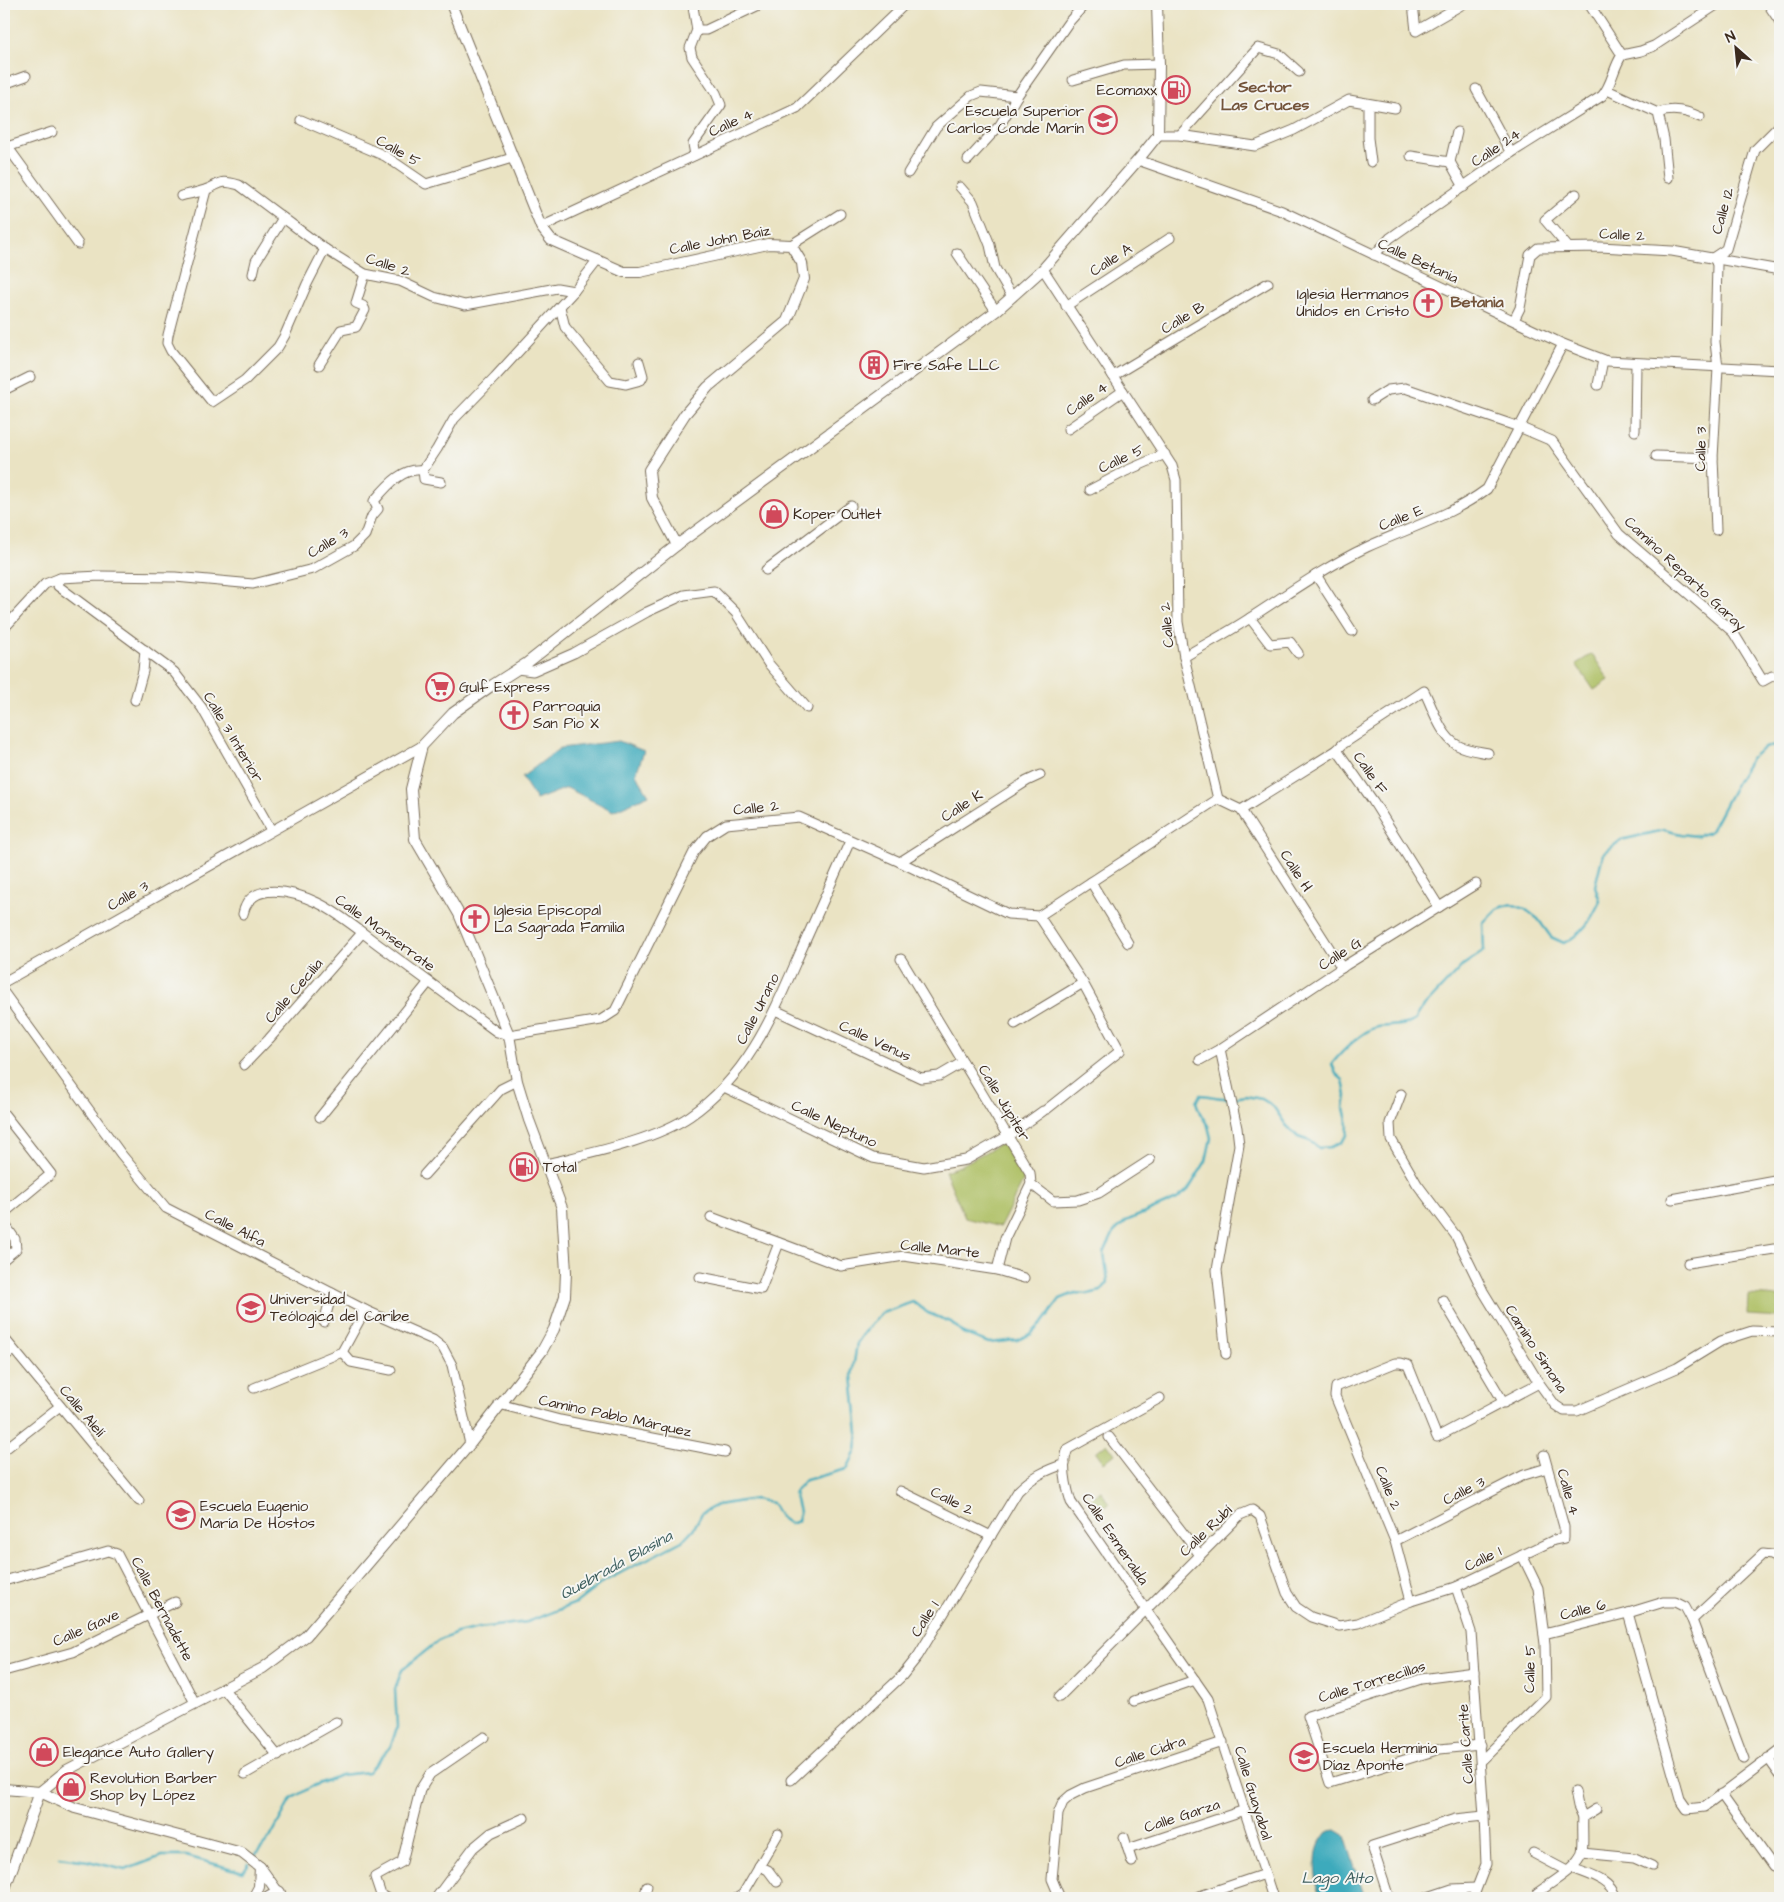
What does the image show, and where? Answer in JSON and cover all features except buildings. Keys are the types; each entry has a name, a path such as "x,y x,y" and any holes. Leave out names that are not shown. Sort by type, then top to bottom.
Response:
{"street":[{"name":"Calle John Baiz","path":"451,4 541,227 551,240 624,272 640,272 768,244 791,245 802,262 804,279 787,321 708,387 685,414 649,470 652,498 677,544"},
{"path":"696,4 694,7 697,30 690,48 692,57 722,105 693,144 696,155"},
{"path":"697,30 706,30 761,4"},
{"name":"Calle 4","path":"541,227 797,108 905,4"},
{"path":"968,160 1000,125 1017,96 1068,24 1085,4"},
{"path":"4,1891 40,1792 67,1770 263,1668 306,1636 470,1444 499,1404 542,1351 554,1329 565,1296 566,1272 562,1208 529,1120 517,1081 509,1035 459,914 415,839 411,789 422,746 453,713 517,669 677,544 996,311 1043,268 1158,135 1159,64 1157,4"},
{"path":"1412,4 1416,31 1463,4"},
{"path":"1589,4 1622,55 1641,52 1654,46 1718,4"},
{"path":"1768,4 1780,22"},
{"path":"1180,135 1258,48 1279,54 1299,72"},
{"name":"Calle 24","path":"1374,256 1390,238 1511,153 1591,104 1607,90 1622,55"},
{"path":"1073,80 1124,65 1159,64"},
{"path":"4,84 26,76"},
{"path":"1476,89 1511,153"},
{"path":"1607,90 1658,113 1666,110 1693,114 1700,117"},
{"path":"908,173 936,127 971,96 981,92 1017,96"},
{"path":"1158,135 1180,135 1255,146 1294,130 1349,100 1395,108"},
{"path":"1368,104 1368,138 1371,162"},
{"path":"1658,113 1664,139 1668,178"},
{"name":"Calle 5","path":"301,120 385,156 426,184 512,158"},
{"name":"Calle 12","path":"1714,257 1726,249 1755,150 1780,125"},
{"path":"52,132 5,145 78,244"},
{"path":"1457,132 1450,162 1464,186"},
{"path":"1411,156 1450,162"},
{"name":"Calle Betania","path":"1138,160 1282,211 1562,344 1603,360 1636,364 1780,370"},
{"name":"Calle 2","path":"180,196 206,190 219,182 227,181 239,185 325,250 365,274 400,281 434,297 466,305 557,288 574,290"},
{"path":"960,187 973,202 990,245 995,268 1012,297"},
{"path":"206,190 167,343 171,351 212,402 244,380 278,347 286,335 301,298 325,250"},
{"path":"1568,247 1545,220 1576,194"},
{"path":"791,245 840,214"},
{"path":"253,274 256,261 284,218"},
{"name":"Calle A","path":"1066,306 1170,238"},
{"name":"Calle 2","path":"1514,320 1520,308 1530,255 1538,248 1600,247 1672,252 1714,257 1780,270"},
{"path":"957,252 996,311"},
{"path":"1714,257 1717,265 1715,342 1718,368"},
{"path":"441,482 424,479 423,470 454,419 560,307 598,260"},
{"name":"Calle 2","path":"1043,268 1172,466 1176,480 1178,622 1184,656 1218,799"},
{"path":"319,365 341,330 356,327 365,310 363,306 356,302 365,274"},
{"name":"Calle B","path":"1113,376 1268,283"},
{"path":"560,307 565,327 610,381 626,384 642,380 643,376 639,362"},
{"name":"Calle E","path":"1184,656 1367,547 1439,518 1487,489 1562,344"},
{"path":"1598,385 1603,360"},
{"path":"1635,432 1636,364"},
{"name":"Calle 3","path":"1716,530 1714,458 1718,368"},
{"path":"4,390 30,377"},
{"name":"Camino Reparto Garay","path":"1372,400 1388,390 1405,388 1519,427 1552,441 1619,534 1733,632 1762,681 1772,676"},
{"name":"Calle 4","path":"1068,429 1122,391"},
{"name":"Calle 5","path":"1090,490 1126,471 1165,454"},
{"path":"1656,456 1714,458"},
{"name":"Calle 3","path":"60,578 100,576 175,577 253,584 313,569 354,546 366,535 372,516 378,509 374,501 387,486 403,473 417,469 423,470"},
{"path":"766,570 851,506"},
{"path":"1316,576 1352,631"},
{"path":"8,624 45,584 60,578"},
{"name":"Calle 3 Interior","path":"60,578 58,586 174,672 202,708 272,830"},
{"path":"517,669 533,671 574,653 647,612 684,595 714,591 736,613 768,663 807,708"},
{"path":"1250,618 1270,644 1290,642 1298,653"},
{"path":"134,700 143,671 144,650"},
{"path":"1337,750 1343,744 1424,691 1441,727 1455,744 1488,753"},
{"name":"Calle 3","path":"4,982 422,746"},
{"name":"Calle F","path":"1241,810 1337,750 1373,801 1439,907"},
{"name":"Calle K","path":"900,862 1027,781 1040,775"},
{"path":"1015,1024 1083,983 1039,916 1218,799 1241,810"},
{"name":"Calle H","path":"1241,810 1342,968"},
{"name":"Calle 2","path":"509,1035 601,1020 615,1011 694,852 707,836 726,824 799,817 900,862 1008,914 1039,916"},
{"name":"Calle Urano","path":"546,1164 591,1153 658,1132 690,1116 724,1087 753,1051 775,1010 850,841"},
{"path":"1090,882 1128,943"},
{"name":"Calle G","path":"1200,1060 1476,884"},
{"name":"Calle Monserrate","path":"243,914 245,904 254,896 282,890 320,904 497,1032 509,1035"},
{"name":"Calle Cecilia","path":"244,1065 362,933"},
{"name":"Calle Júpiter","path":"901,959 1030,1173 1031,1184"},
{"path":"320,1117 429,982"},
{"name":"Calle Neptuno","path":"724,1087 873,1158 924,1167 966,1160 1008,1136 1045,1110 1120,1051 1083,983"},
{"name":"Calle Alfa","path":"4,992 121,1154 166,1208 365,1310 433,1340 443,1348 452,1365 470,1444"},
{"name":"Calle Venus","path":"775,1010 921,1078 939,1076 963,1062"},
{"path":"1220,1049 1239,1145 1217,1270 1226,1354"},
{"path":"424,1175 501,1090 517,1081"},
{"name":"Camino Simona","path":"1402,1094 1390,1123 1392,1139 1416,1184 1456,1236 1483,1291 1540,1384 1555,1405 1564,1411 1576,1411 1677,1368 1721,1341 1752,1332 1780,1332"},
{"path":"4,1114 51,1174 4,1213"},
{"path":"998,1270 1005,1238 1031,1184 1053,1201 1078,1200 1099,1193 1150,1160"},
{"path":"1672,1199 1780,1180"},
{"name":"Calle Marte","path":"711,1217 840,1266 904,1256 998,1270 1024,1278"},
{"path":"4,1224 15,1239 16,1250 4,1259"},
{"path":"700,1277 761,1289 779,1244"},
{"path":"1688,1262 1780,1248"},
{"path":"324,1322 332,1293"},
{"path":"1443,1300 1504,1403 1540,1384"},
{"path":"254,1388 342,1352 365,1310"},
{"name":"Calle Alelí","path":"4,1338 139,1501"},
{"path":"4,1356 13,1350"},
{"path":"342,1352 351,1362 391,1370"},
{"name":"Calle 2","path":"1411,1601 1395,1541 1335,1396 1336,1387 1395,1363 1408,1365 1437,1437 1504,1403"},
{"path":"1065,1464 1065,1456 1068,1449 1160,1398"},
{"name":"Camino Pablo Márquez","path":"499,1404 560,1420 725,1452"},
{"path":"4,1450 60,1406"},
{"path":"1109,1437 1200,1555"},
{"name":"Calle 4","path":"1544,1455 1546,1468 1564,1527 1564,1538"},
{"name":"Calle 1","path":"791,1780 902,1676 918,1656 1018,1491 1045,1470 1065,1464"},
{"name":"Calle Esmeralda","path":"1065,1464 1067,1490 1072,1502 1208,1699"},
{"name":"Calle 3","path":"1395,1541 1524,1476 1546,1468"},
{"name":"Calle 2","path":"900,1491 991,1536"},
{"name":"Calle Rubí","path":"1060,1697 1240,1515 1252,1510 1260,1516 1286,1593 1296,1607 1312,1617 1339,1626 1358,1623 1411,1601"},
{"name":"Calle 1","path":"1411,1601 1456,1587 1554,1540 1564,1538"},
{"name":"Calle Bernadette","path":"4,1581 108,1551 117,1554 195,1703"},
{"path":"1744,1759 1692,1620 1763,1554 1772,1555 1780,1562"},
{"name":"Calle 5","path":"1481,1761 1546,1698 1544,1634 1538,1588 1522,1555"},
{"name":"Calle Carite","path":"1456,1587 1471,1632 1481,1761 1486,1864 1473,1898"},
{"name":"Calle Gave","path":"4,1672 73,1652 175,1602"},
{"name":"Calle 6","path":"1544,1634 1664,1602 1675,1602 1684,1607 1692,1620"},
{"path":"1628,1613 1680,1799 1687,1809 1705,1807 1780,1750"},
{"name":"Calle Torrecillas","path":"1474,1672 1421,1679 1308,1716 1330,1784 1440,1749 1480,1745"},
{"path":"1134,1701 1195,1680"},
{"path":"223,1688 278,1756"},
{"name":"Calle Guayabal","path":"1208,1699 1272,1895"},
{"path":"245,1774 336,1722"},
{"path":"386,1898 381,1894 375,1877 402,1862 420,1790 430,1774 484,1737"},
{"name":"Calle Cidra","path":"1060,1898 1052,1879 1058,1814 1063,1802 1072,1794 1085,1788 1223,1742"},
{"path":"1768,1758 1780,1775"},
{"path":"4,1789 40,1792 76,1808 223,1847 246,1856 258,1865 277,1897"},
{"path":"1536,1898 1537,1893 1569,1869 1582,1853 1583,1818 1575,1791"},
{"path":"1721,1794 1773,1867"},
{"path":"1583,1818 1596,1809"},
{"name":"Calle Garza","path":"1128,1848 1245,1810"},
{"path":"1389,1898 1372,1846 1455,1819 1484,1816"},
{"path":"436,1898 473,1848 491,1833 524,1818"},
{"path":"737,1898 743,1894 778,1834"},
{"path":"1124,1837 1132,1862"},
{"path":"1533,1853 1608,1883 1614,1891 1616,1898"},
{"path":"1582,1853 1634,1858 1652,1866"},
{"path":"253,1898 259,1887 258,1865"},
{"path":"759,1866 768,1870 777,1882"},
{"path":"1194,1898 1265,1874"},
{"path":"644,1898 647,1886"},
{"path":"1425,1898 1452,1889 1476,1888"}],"green space":[{"path":"1592,654 1609,680 1594,690 1576,664"},
{"path":"1000,1144 1005,1145 1024,1179 1000,1227 965,1218 945,1171 960,1166"},
{"path":"1749,1295 1780,1297 1780,1317 1748,1315"},
{"path":"1107,1443 1115,1454 1104,1463 1096,1452"},
{"path":"1101,1491 1109,1504 1097,1511 1089,1499"}],"water":[{"path":"619,741 644,751 636,774 649,795 613,811 567,788 536,800 522,777 560,748"},
{"name":"Lago Alto","path":"1335,1830 1345,1836 1365,1898 1317,1898 1316,1856 1318,1848 1328,1831"}],"waterway":[{"name":"Quebrada Blasina","path":"1234,1098 1246,1096 1262,1099 1273,1106 1286,1125 1298,1137 1310,1141 1319,1148 1330,1147 1340,1143 1347,1135 1348,1125 1344,1108 1346,1096 1343,1080 1336,1074 1332,1064 1353,1042 1366,1032 1378,1027 1402,1025 1416,1020 1418,1013 1463,965 1484,951 1483,923 1497,909 1511,904 1525,909 1538,919 1551,937 1564,943 1577,935 1586,926 1600,901 1595,886 1603,854 1621,840 1664,830 1696,836 1710,832 1739,777 1752,758 1763,749 1780,744"},
{"name":"Quebrada Blasina","path":"253,1858 270,1838 291,1799 311,1787 340,1775 368,1772 391,1746 397,1727 395,1689 402,1670 438,1641 457,1633 479,1628 527,1622 576,1603 603,1582 682,1541 694,1528 702,1513 717,1505 755,1499 772,1503 780,1517 790,1524 798,1521 799,1512 794,1492 806,1480 847,1469 856,1451 858,1433 852,1376 857,1343 882,1313 913,1302 928,1313 951,1322 963,1333 989,1343 1017,1340 1031,1334 1043,1322 1060,1299 1075,1293 1088,1294 1101,1291 1108,1282 1104,1253 1114,1232 1126,1221 1177,1199 1188,1190 1206,1161 1211,1138 1208,1126 1196,1102 1200,1095 1228,1098"},
{"name":"Quebrada Blasina","path":"59,1857 88,1861 125,1870 162,1856 186,1856 243,1872 249,1863"}],"place":[{"name":"Ecomaxx","path":"1176,90"},
{"name":"Escuela Superior Carlos Conde Marín","path":"1103,120"},
{"name":"Iglesia Hermanos Unidos en Cristo","path":"1428,303"},
{"name":"Fire Safe LLC","path":"874,365"},
{"name":"Koper Outlet","path":"774,514"},
{"name":"Gulf Express","path":"440,687"},
{"name":"Parroquia San Pio X","path":"514,715"},
{"name":"Iglesia Episcopal La Sagrada Familia","path":"475,919"},
{"name":"Total","path":"524,1167"},
{"name":"Universidad Teólogica del Caribe","path":"251,1308"},
{"name":"Escuela Eugenio María De Hostos","path":"181,1515"},
{"name":"Elegance Auto Gallery","path":"44,1752"},
{"name":"Escuela Herminia Díaz Aponte","path":"1304,1757"},
{"name":"Revolution Barber Shop by López","path":"71,1787"}],"district":[{"name":"Sector Las Cruces","path":"1265,96"},
{"name":"Betania","path":"1477,302"}]}
